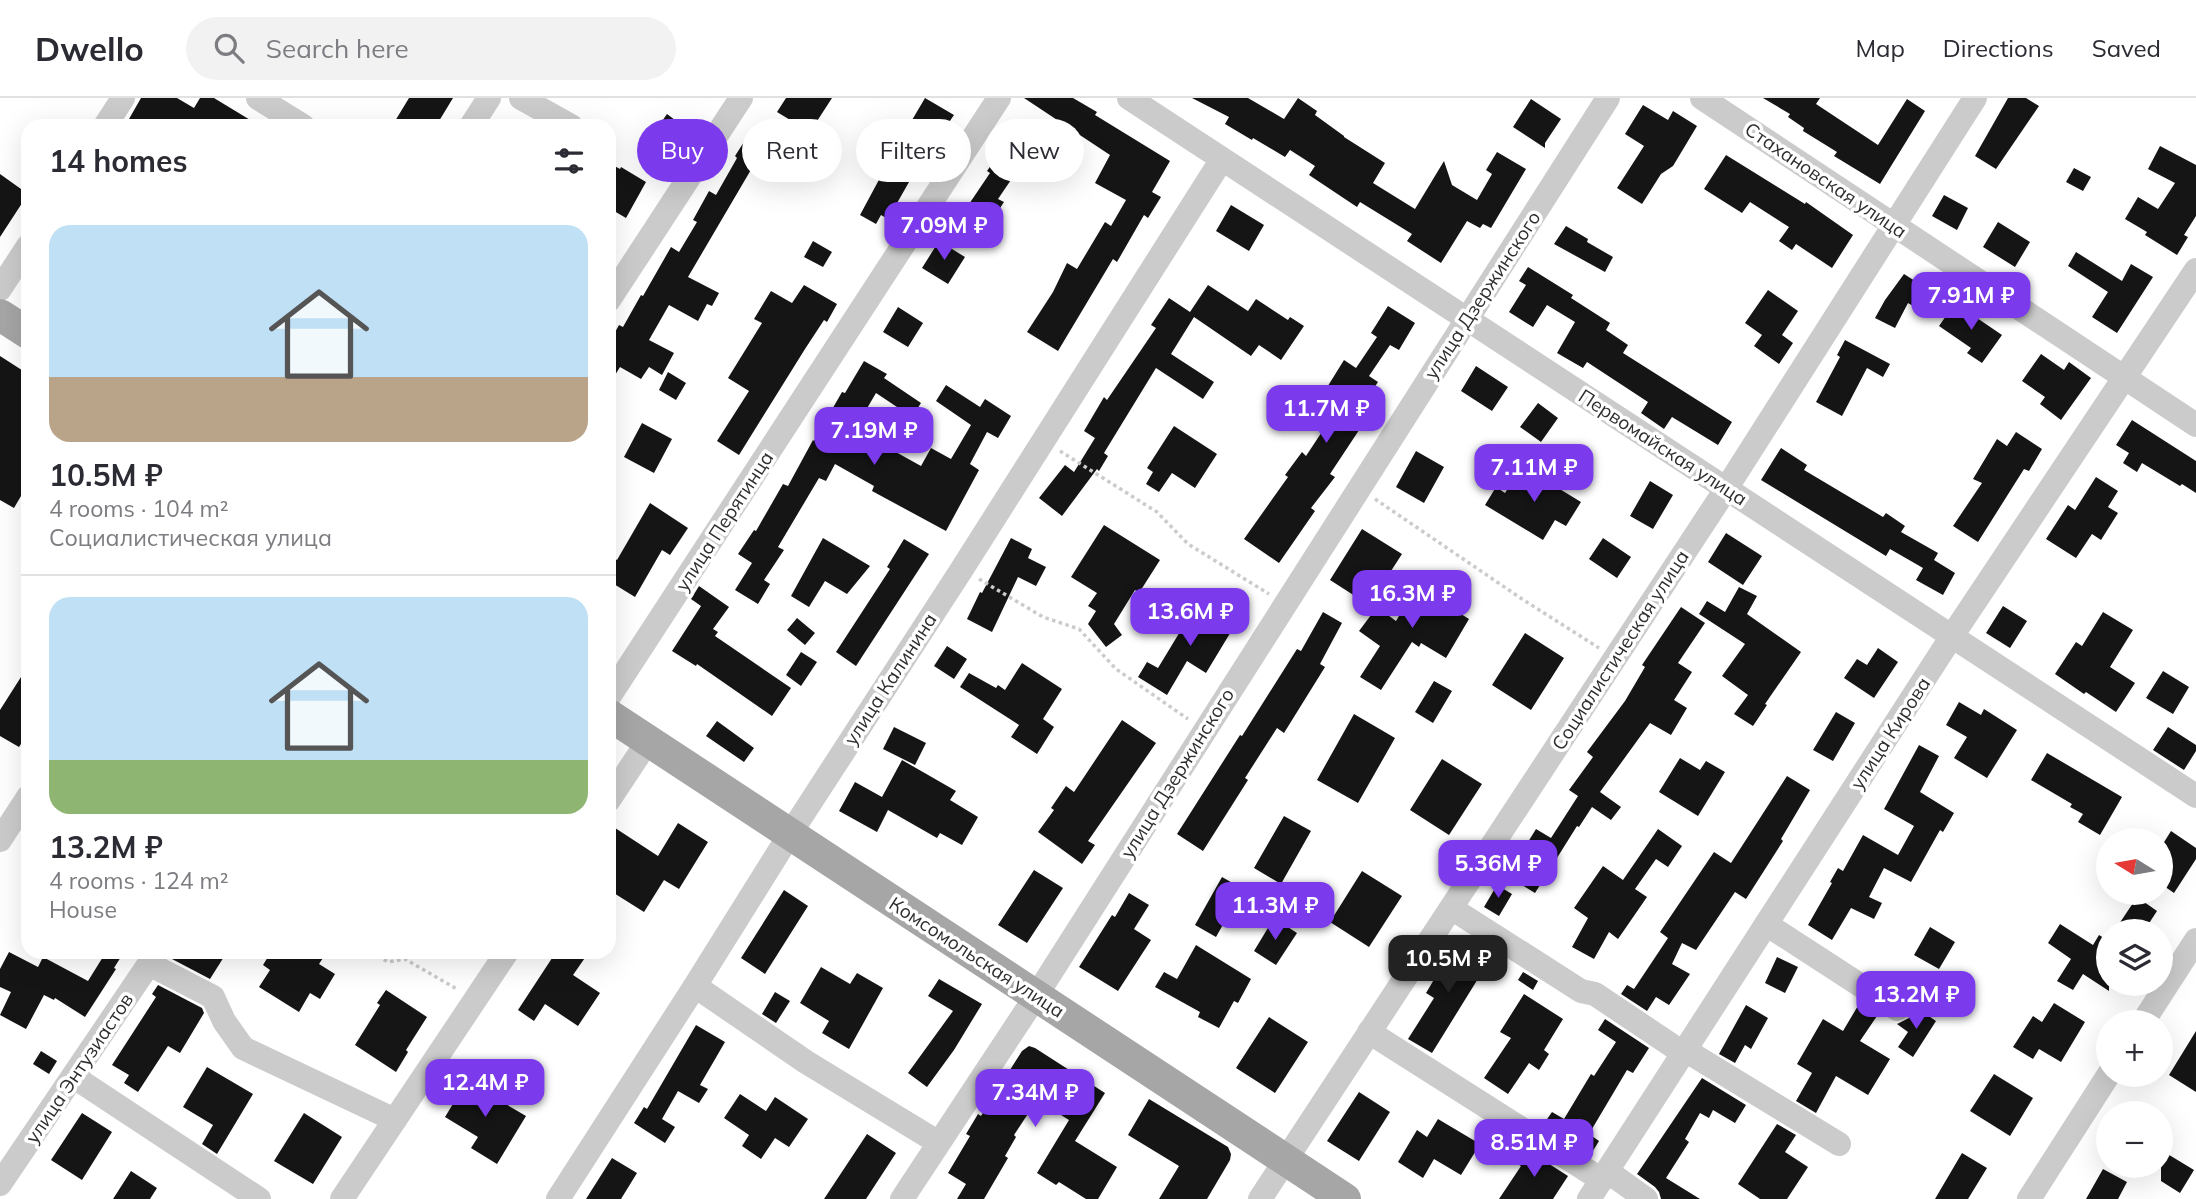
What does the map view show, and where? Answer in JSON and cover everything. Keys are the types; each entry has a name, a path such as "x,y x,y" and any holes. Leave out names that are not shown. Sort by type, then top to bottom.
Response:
{"main road":[{"path":"0,315 21,328"},
{"name":"Комсомольская улица","path":"616,720 1345,1199"}],"street":[{"path":"110,119 123,98"},
{"path":"258,98 292,119"},
{"path":"476,119 489,98"},
{"path":"521,98 558,119"},
{"path":"616,289 741,98"},
{"name":"улица Перятинца","path":"616,686 999,98"},
{"name":"Первомайская улица","path":"1129,98 2196,796"},
{"name":"улица Дзержинского","path":"902,1199 1035,996 1608,98"},
{"name":"Стахановская улица","path":"1702,98 2196,425"},
{"name":"Социалистическая улица","path":"1260,1199 1726,489 1975,98"},
{"name":"улица Калинина","path":"558,1199 1222,159"},
{"path":"0,289 21,257"},
{"name":"улица Кирова","path":"1599,1183 1952,636 2196,270"},
{"path":"616,789 648,741"},
{"path":"0,840 21,808"},
{"path":"1451,908 1581,991 1595,994 1684,1052 1839,1144"},
{"path":"1766,924 1896,1009"},
{"path":"2151,1010 2196,940"},
{"name":"улица Энтузиастов","path":"0,1185 152,959"},
{"path":"155,959 213,997 224,1021 243,1048 395,1120"},
{"path":"342,1199 502,959"},
{"path":"695,986 806,1062 939,1143"},
{"path":"1369,1032 1599,1183 1646,1199"},
{"path":"74,1077 259,1199"},
{"path":"2029,1199 2101,1087"}],"path":[{"path":"1043,440 1157,512 1188,544 1285,604"},
{"path":"1359,488 1522,599 1615,658"},
{"path":"962,569 1043,617 1079,629 1116,669 1205,730"},
{"path":"383,959 388,962 405,959 476,999"}],"building":[{"path":"141,98 177,98 194,108 200,98 214,98 248,119 129,119"},
{"path":"409,98 453,98 440,119 396,119"},
{"path":"786,98 832,98 818,119 789,119 777,112"},
{"path":"925,98 954,115 951,119 913,119"},
{"path":"1024,98 1073,98 1097,112 1095,115 1170,161 1152,192 1161,197 1148,218 1144,215 1117,262 1113,259 1058,351 1027,332 1053,292 1067,263 1077,269 1105,222 1111,226 1126,200 1095,183 1110,155 1084,138 1084,119 1056,119"},
{"path":"1192,98 1248,98 1284,119 1298,98 1317,111 1315,115 1344,137 1385,163 1373,183 1415,209 1444,161 1452,185 1477,200 1492,174 1486,170 1497,152 1526,169 1491,228 1483,224 1480,228 1467,221 1441,263 1407,241 1412,234 1360,202 1357,207 1309,175 1315,166 1290,150 1285,157 1253,138 1252,140 1225,124 1229,117"},
{"path":"1763,98 1820,98 1816,104 1878,145 1907,99 1925,111 1880,184 1834,156 1837,152 1803,131 1804,128 1788,117 1790,114"},
{"path":"2008,98 2026,98 2039,106 1996,169 1975,156"},
{"path":"1531,99 1561,119 1545,143 1545,148 1513,127"},
{"path":"1643,105 1668,120 1673,111 1697,126 1673,166 1661,174 1642,204 1617,188 1644,146 1625,134"},
{"path":"742,145 744,182 688,277 719,293 712,306 707,304 698,321 669,305 649,340 674,353 662,375 649,367 641,379 620,367 616,374 616,330 619,325 623,327 671,247 679,252 697,222 693,220 709,191 716,195 723,182 728,182 728,174 737,158 735,156"},
{"path":"2160,146 2196,165 2196,216 2184,235 2188,237 2177,255 2125,219 2138,197 2158,209 2175,183 2148,169"},
{"path":"1726,155 1805,204 1806,202 1853,235 1832,268 1796,244 1792,250 1779,241 1789,227 1750,202 1742,213 1704,189"},
{"path":"616,167 637,177 637,182 646,182 626,218 616,212"},
{"path":"2074,168 2091,177 2083,191 2066,182"},
{"path":"0,174 21,189 21,205 0,237"},
{"path":"985,180 1010,182 998,199 1004,202 986,229 963,213"},
{"path":"878,182 909,182 888,219 881,215 876,224 860,215"},
{"path":"1944,195 1968,208 1957,230 1932,216"},
{"path":"1231,205 1264,225 1249,251 1216,231"},
{"path":"1998,222 2030,242 2015,267 1983,247"},
{"path":"1566,226 1613,257 1605,272 1554,244"},
{"path":"813,241 832,252 823,267 804,257"},
{"path":"939,241 965,257 948,284 922,268"},
{"path":"2076,252 2122,281 2131,264 2153,277 2117,333 2092,317 2108,292 2068,266"},
{"path":"1528,267 1573,295 1571,298 1610,323 1606,330 1628,345 1623,353 1732,422 1718,445 1672,417 1664,429 1641,413 1648,402 1587,362 1583,368 1557,353 1575,322 1547,305 1533,327 1509,312 1526,285 1519,281"},
{"path":"1904,274 1926,288 1913,306 1908,303 1895,328 1875,318"},
{"path":"804,285 837,304 827,322 824,320 805,349 739,455 717,441 749,391 728,378 762,323 754,319 771,291 792,303"},
{"path":"1208,285 1248,311 1256,299 1288,320 1290,317 1304,326 1281,360 1259,345 1251,356 1194,317 1171,354 1214,382 1203,399 1156,368 1104,453 1108,456 1099,471 1097,469 1062,516 1039,498 1065,465 1074,472 1095,438 1084,431 1104,397 1107,400 1156,328 1151,325 1169,298 1190,312"},
{"path":"1768,290 1798,311 1782,335 1793,343 1779,364 1754,346 1762,335 1745,323"},
{"path":"1955,303 2002,335 1982,363 1967,353 1971,348 1939,326"},
{"path":"1388,306 1415,323 1399,350 1390,345 1369,376 1378,382 1362,406 1371,412 1330,474 1335,477 1311,508 1315,511 1279,563 1244,539 1288,477 1285,475 1302,452 1306,456 1343,400 1326,389 1344,360 1356,368 1377,337 1371,333"},
{"path":"898,307 923,323 908,347 883,332"},
{"path":"1845,340 1890,364 1883,377 1867,368 1842,416 1816,402 1840,357 1837,355"},
{"path":"2041,354 2064,370 2069,362 2091,378 2061,420 2040,404 2045,397 2022,381"},
{"path":"0,356 21,370 21,496 14,508 0,500"},
{"path":"864,361 887,374 884,378 921,403 912,417 876,393 859,422 897,444 894,451 921,466 931,448 951,459 971,425 936,401 946,385 980,407 985,399 1011,416 998,438 987,432 970,464 979,470 946,531 872,491 874,486 835,464 826,481 819,478 778,547 784,550 764,580 770,584 758,604 735,590 752,563 738,554 754,530 756,531 783,484 788,486 842,392 845,393"},
{"path":"1476,366 1508,387 1492,411 1461,391"},
{"path":"668,372 686,383 676,400 659,390"},
{"path":"1538,403 1558,418 1541,442 1520,427"},
{"path":"2132,420 2196,461 2196,493 2142,463 2137,472 2123,463 2129,453 2116,445"},
{"path":"642,423 672,439 654,473 624,457"},
{"path":"1174,426 1217,454 1195,488 1172,473 1159,492 1146,484 1153,472 1147,468"},
{"path":"2016,432 2042,449 2029,471 2024,469 1978,542 1953,526 1982,483 1973,479 1997,439 2007,446"},
{"path":"1781,448 1807,465 1804,470 1883,517 1886,513 1905,526 1901,532 1938,553 1934,560 1955,573 1943,595 1916,580 1923,568 1890,549 1886,556 1761,480"},
{"path":"1416,451 1444,467 1424,503 1396,487"},
{"path":"1522,466 1581,502 1566,526 1555,520 1543,540 1485,505 1496,487 1505,493"},
{"path":"2096,477 2118,491 2108,507 2118,513 2101,540 2092,534 2076,558 2046,539 2068,505 2075,510"},
{"path":"1650,481 1673,495 1653,529 1630,516"},
{"path":"650,503 688,528 670,555 662,550 635,597 616,585 617,560"},
{"path":"1104,525 1160,560 1139,593 1135,590 1114,624 1122,635 1106,647 1088,624 1096,611 1088,606 1097,593 1071,577"},
{"path":"1362,529 1402,554 1369,605 1330,580"},
{"path":"1726,533 1762,556 1743,585 1708,562"},
{"path":"823,538 870,566 847,594 825,581 809,607 791,596"},
{"path":"1011,538 1032,549 1028,558 1046,567 1036,586 1018,577 992,632 967,619"},
{"path":"1603,538 1631,557 1617,578 1589,559"},
{"path":"904,539 929,554 856,666 836,652 890,569 887,567"},
{"path":"1424,575 1452,592 1445,604 1469,619 1446,658 1421,643 1419,647 1412,642 1381,690 1360,677 1380,646 1359,631 1377,607 1396,621"},
{"path":"699,586 729,607 713,629 718,632 715,636 791,688 772,716 697,664 696,666 672,651 701,606 691,599"},
{"path":"1739,587 1757,596 1747,614 1801,652 1753,726 1734,714 1748,695 1722,676 1745,644 1699,614 1707,601 1725,612"},
{"path":"1198,602 1235,625 1206,673 1187,661 1167,695 1138,677 1147,662 1158,668"},
{"path":"2003,606 2027,621 2010,648 1986,633"},
{"path":"1681,607 1705,623 1678,663 1692,672 1674,700 1687,708 1671,735 1650,723 1600,792 1621,807 1611,820 1592,807 1535,893 1507,876 1536,829 1551,838 1578,796 1569,790 1593,757 1587,752 1625,701 1645,667 1642,665"},
{"path":"1323,612 1342,623 1320,664 1325,667 1284,733 1277,728 1203,851 1177,834 1297,649 1301,651"},
{"path":"2103,612 2133,630 2110,667 2135,683 2116,712 2055,674 2076,642 2082,646"},
{"path":"797,618 815,633 805,645 787,630"},
{"path":"1525,633 1564,658 1531,710 1492,685"},
{"path":"947,646 967,659 954,679 934,666"},
{"path":"1878,648 1898,662 1874,698 1844,678 1857,659 1867,665"},
{"path":"801,652 817,662 801,686 786,675"},
{"path":"1022,663 1062,689 1043,719 1054,727 1037,754 1011,737 1019,725 960,687 969,673 1005,690"},
{"path":"2163,671 2189,687 2173,714 2146,698"},
{"path":"21,677 19,747 0,736 0,710"},
{"path":"1434,681 1452,691 1433,723 1415,712"},
{"path":"1959,702 1981,715 1984,709 2017,730 1987,778 1954,758 1967,737 1946,725"},
{"path":"1836,712 1855,723 1833,761 1813,750"},
{"path":"1354,714 1395,738 1358,803 1317,780"},
{"path":"1122,720 1156,743 1088,841 1095,845 1082,864 1038,832 1054,810 1051,808 1066,786 1074,792"},
{"path":"717,721 754,748 744,762 706,736"},
{"path":"894,727 926,743 915,765 883,749"},
{"path":"2168,727 2196,745 2196,751 2184,770 2153,750"},
{"path":"1919,745 1939,756 1920,792 1954,813 1943,832 1940,830 1911,882 1884,868 1869,897 1882,903 1874,919 1851,908 1832,940 1808,925 1838,868 1843,871 1863,835 1898,855 1914,826 1884,809"},
{"path":"2047,753 2122,797 2104,828 2096,828 2096,833 2078,822 2083,814 2070,807 2072,804 2031,780"},
{"path":"1680,758 1700,770 1706,761 1725,772 1698,816 1659,792"},
{"path":"1442,759 1482,784 1449,835 1410,810"},
{"path":"902,760 956,791 950,800 978,817 962,845 940,833 937,838 888,810 877,832 839,811 855,782 882,797"},
{"path":"1787,776 1810,790 1781,839 1783,841 1746,899 1735,892 1696,950 1682,943 1672,964 1690,974 1669,1005 1656,997 1647,1011 1621,994 1627,985 1634,989 1668,938 1660,932 1714,852 1731,863"},
{"path":"1284,816 1311,831 1281,884 1254,868"},
{"path":"678,823 708,842 679,889 664,880 644,912 616,894 616,829 658,856"},
{"path":"1658,829 1682,846 1668,867 1656,859 1635,889 1647,897 1618,939 1609,932 1594,959 1572,947 1588,918 1574,908 1603,866 1623,880"},
{"path":"2174,833 2196,848 2196,859 2174,893"},
{"path":"1034,870 1063,888 1027,943 998,925"},
{"path":"1362,871 1402,896 1369,947 1330,922"},
{"path":"1222,877 1243,889 1216,937 1195,925"},
{"path":"1497,885 1512,894 1499,916 1484,907"},
{"path":"784,890 808,906 765,974 741,958"},
{"path":"1129,893 1149,905 1134,929 1151,940 1118,991 1079,967"},
{"path":"2132,905 2148,905 2157,911 2152,919 2122,919"},
{"path":"1274,918 1297,933 1276,965 1254,951"},
{"path":"2060,924 2093,945 2096,940 2096,982 2083,974 2073,990 2057,981 2071,959 2048,943"},
{"path":"1930,927 1955,942 1939,969 1914,955"},
{"path":"1457,941 1489,961 1432,1053 1408,1039 1434,998 1426,993"},
{"path":"1196,945 1251,979 1238,1003 1234,1001 1219,1028 1198,1017 1200,1012 1155,987 1164,972 1177,979"},
{"path":"9,952 38,967 42,959 47,959 88,981 102,959 120,959 85,1017 55,998 54,1000 44,995 26,1029 0,1015 11,992 0,987 0,969"},
{"path":"1777,957 1798,967 1785,993 1765,983"},
{"path":"172,959 223,959 210,979"},
{"path":"267,959 322,959 319,964 335,974 320,999 310,993 299,1012 259,987 270,970 263,965"},
{"path":"551,959 584,959 573,975 600,993 578,1026 545,1004 534,1021 518,1010"},
{"path":"821,967 850,984 857,973 883,988 849,1049 822,1033 829,1021 800,1003"},
{"path":"1523,972 1538,981 1533,990 1518,980"},
{"path":"939,979 982,1004 927,1087 908,1073 953,1011 928,996"},
{"path":"158,985 202,1008 204,1013 180,1053 168,1046 138,1092 124,1083 129,1075 112,1065 156,997 152,994"},
{"path":"386,990 427,1017 396,1072 355,1045 380,1005 377,1003"},
{"path":"775,992 790,1001 776,1023 762,1014"},
{"path":"1524,994 1563,1019 1544,1050 1549,1054 1539,1070 1529,1063 1508,1094 1484,1078 1511,1038 1500,1032"},
{"path":"2054,1003 2085,1022 2061,1062 2039,1049 2033,1059 2013,1047 2033,1016 2042,1022"},
{"path":"1859,1004 1877,1016 1860,1041 1890,1059 1868,1095 1836,1076 1816,1113 1796,1101 1812,1073 1797,1064 1823,1019 1843,1031"},
{"path":"1911,1004 1936,1021 1913,1057 1898,1047 1908,1032 1897,1024 1909,1018"},
{"path":"1746,1005 1768,1018 1751,1049 1745,1045 1735,1063 1719,1054"},
{"path":"1269,1017 1308,1042 1275,1093 1236,1068"},
{"path":"1605,1019 1649,1048 1633,1073 1627,1070 1589,1134 1599,1141 1591,1154 1543,1125 1552,1112 1564,1119 1591,1074 1594,1076 1616,1042 1598,1030"},
{"path":"696,1025 725,1042 700,1085 708,1089 699,1103 678,1091 662,1119 675,1127 665,1143 634,1123 644,1107 647,1109"},
{"path":"2196,1031 2196,1092 2173,1078 2173,1068"},
{"path":"1029,1046 1105,1093 1075,1141 1117,1167 1098,1199 1086,1199 1059,1182 1056,1185 1037,1173 1069,1120 1037,1100 1014,1135 1016,1137 1005,1156 1008,1158 984,1199 957,1199 966,1184 948,1173 970,1136 966,1134 978,1114 981,1116 1022,1051"},
{"path":"41,1051 57,1061 49,1074 33,1064"},
{"path":"207,1067 253,1094 217,1154 202,1144 213,1125 183,1107"},
{"path":"471,1074 491,1086 487,1093 526,1116 497,1164 471,1148 478,1137 445,1117"},
{"path":"1994,1074 2033,1098 2010,1136 1970,1111"},
{"path":"1702,1078 1746,1105 1735,1123 1713,1110 1709,1118 1700,1113 1685,1139 1689,1142 1666,1178 1700,1199 1661,1199 1655,1187 1637,1174"},
{"path":"1359,1092 1390,1112 1359,1161 1327,1141"},
{"path":"740,1094 766,1111 775,1097 808,1119 789,1147 775,1138 761,1159 742,1146 749,1135 724,1118"},
{"path":"1149,1099 1228,1147 1230,1160 1207,1199 1159,1199 1179,1166 1128,1135"},
{"path":"82,1113 112,1132 82,1180 51,1160"},
{"path":"304,1113 342,1137 313,1184 274,1161"},
{"path":"1438,1119 1480,1144 1461,1175 1434,1159 1423,1178 1398,1162 1417,1130 1427,1137"},
{"path":"1777,1124 1796,1135 1785,1152 1808,1167 1787,1199 1760,1199 1738,1184"},
{"path":"867,1134 896,1153 866,1199 824,1199"},
{"path":"1521,1146 1568,1176 1553,1199 1499,1199 1521,1166 1513,1161"},
{"path":"1962,1153 1987,1168 1968,1199 1935,1199"},
{"path":"2173,1157 2194,1170 2180,1193 2161,1181 2161,1178 2173,1178"},
{"path":"612,1158 637,1173 621,1199 586,1199"},
{"path":"131,1171 157,1188 150,1199 113,1199"},
{"path":"2098,1178 2120,1178 2127,1182 2118,1199 2086,1199"}]}
